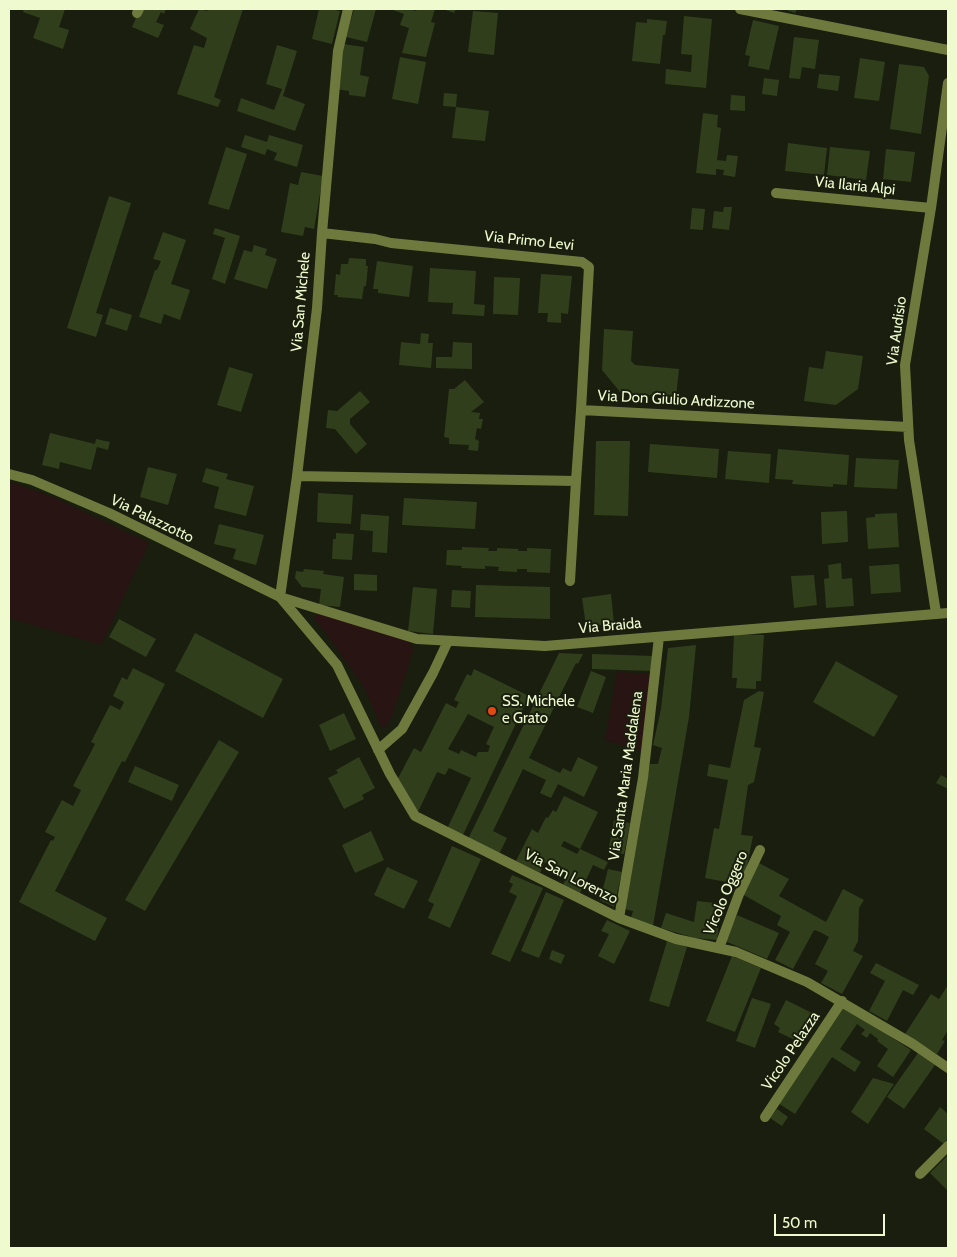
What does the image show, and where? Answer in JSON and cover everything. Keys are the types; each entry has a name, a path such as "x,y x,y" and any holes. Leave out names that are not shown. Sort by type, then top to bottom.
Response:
{"street":[{"name":"Via San Michele","path":"280,598 317,308 338,51 348,9"},
{"path":"740,9 948,50"},
{"name":"Via Audisio","path":"936,613 908,427 905,365 932,208 948,83"},
{"name":"Via Ilaria Alpi","path":"776,193 932,208"},
{"name":"Via Primo Levi","path":"322,233 582,262 589,267 581,410"},
{"name":"Via Don Giulio Ardizzone","path":"570,581 581,410 908,427"},
{"name":"Via Palazzotto","path":"9,474 32,480 109,513 280,598"},
{"path":"297,476 576,481"},
{"name":"Via Braida","path":"280,598 417,639 545,646 948,613"},
{"name":"Via San Lorenzo","path":"280,598 337,665 390,774 415,816 619,918 676,939 736,952 807,982 913,1044 948,1068"},
{"name":"Via Santa Maria Maddalena","path":"619,918 643,778 659,637"},
{"path":"378,750 402,729 448,641"},
{"name":"Vicolo Oggero","path":"719,948 739,894 760,850"},
{"name":"Vicolo Pelazza","path":"765,1117 842,1002"},
{"path":"920,1174 948,1146"}],"shaded area":[{"path":"9,481 55,498 149,543 101,645 9,618"},
{"path":"319,613 410,642 413,651 393,714 387,726 381,727 364,687 326,633 313,618"},
{"path":"617,672 652,674 642,751 605,740"}],"building":[{"path":"24,9 65,9 59,27 69,30 63,49 33,38 40,18 23,12"},
{"path":"140,9 166,9 164,14 161,12 156,22 164,25 158,38 132,27"},
{"path":"199,9 207,11 208,9 243,9 214,97 221,100 218,107 177,94 194,45 204,48 207,38 190,29"},
{"path":"319,9 340,11 332,44 312,39"},
{"path":"354,9 376,9 367,42 346,37"},
{"path":"390,9 416,11 417,9 435,9 431,22 435,23 426,57 402,53 409,28 400,25 404,14"},
{"path":"443,9 456,9 454,13"},
{"path":"784,9 797,9 795,13"},
{"path":"473,11 498,13 494,55 468,52"},
{"path":"684,16 712,19 706,88 665,84 666,69 691,72 692,55 681,54"},
{"path":"647,19 667,21 665,35 663,35 660,64 632,61 636,22 647,23"},
{"path":"753,20 779,26 769,70 748,66 750,56 745,55"},
{"path":"794,37 819,40 815,69 802,67 800,79 789,78"},
{"path":"343,44 364,47 360,75 369,77 365,97 349,95 349,91 336,89"},
{"path":"277,45 297,51 283,96 305,104 295,131 237,111 241,98 274,110 282,89 266,84"},
{"path":"400,57 426,62 418,104 392,99"},
{"path":"860,58 885,62 879,101 854,98"},
{"path":"899,64 924,67 929,76 921,134 890,129"},
{"path":"819,74 840,76 838,91 817,88"},
{"path":"764,78 779,80 777,96 762,94"},
{"path":"444,93 457,94 456,107 443,106"},
{"path":"731,95 745,96 745,111 730,110"},
{"path":"456,107 489,111 485,141 452,138"},
{"path":"703,113 718,115 717,127 721,128 717,160 726,161 727,155 738,156 735,177 723,175 724,170 716,169 716,175 696,173"},
{"path":"245,135 267,142 269,135 303,145 297,167 274,160 277,153 267,149 265,155 241,147"},
{"path":"788,143 827,148 824,175 785,171"},
{"path":"226,147 247,154 229,210 208,204"},
{"path":"830,147 870,151 866,180 827,175"},
{"path":"886,149 915,152 911,182 883,179"},
{"path":"301,172 323,176 314,229 305,227 303,236 281,232 290,183 298,185"},
{"path":"109,196 131,203 96,313 103,315 96,337 67,328"},
{"path":"724,207 732,207 729,230 712,228 714,211 723,212"},
{"path":"692,208 705,209 703,230 690,229"},
{"path":"215,228 240,236 225,284 212,279 225,238 213,234"},
{"path":"163,232 186,240 171,284 190,290 180,320 164,314 161,324 139,317 155,270 157,270 161,261 153,259"},
{"path":"254,245 267,249 265,255 277,259 267,289 234,279 244,250 252,252"},
{"path":"349,258 366,259 366,266 368,266 366,286 364,286 362,299 337,297 338,295 334,295 336,274 340,275 341,264 348,264"},
{"path":"377,261 413,266 409,297 378,293 378,289 373,289"},
{"path":"430,268 476,271 474,304 485,305 484,316 452,314 453,303 428,302"},
{"path":"541,274 572,276 568,314 561,313 561,323 547,322 548,313 538,313"},
{"path":"494,277 520,278 518,315 493,314"},
{"path":"110,308 132,315 127,331 105,324"},
{"path":"604,329 633,331 631,361 635,365 679,369 676,397 621,393 602,370"},
{"path":"421,333 429,334 428,343 433,343 431,368 399,365 401,342 420,344"},
{"path":"453,342 472,343 472,369 436,368 436,357 452,357"},
{"path":"826,351 863,356 858,389 836,405 804,401 809,367 823,369"},
{"path":"229,367 253,374 241,412 217,405"},
{"path":"465,380 484,402 471,412 480,413 479,419 483,419 481,429 477,428 475,439 479,441 478,451 468,450 469,445 449,444 449,438 444,437 449,389 454,389"},
{"path":"360,391 370,402 350,419 350,424 367,444 356,454 335,429 326,428 328,410 337,411"},
{"path":"50,433 95,444 96,439 110,442 108,450 97,447 91,470 60,462 59,469 42,465"},
{"path":"596,441 630,441 628,516 594,515"},
{"path":"650,444 719,449 717,478 648,472"},
{"path":"778,449 849,455 847,485 833,484 833,487 792,484 793,480 775,479"},
{"path":"728,451 771,454 769,483 725,479"},
{"path":"856,458 899,460 897,489 854,487"},
{"path":"148,467 177,474 168,505 140,497"},
{"path":"206,468 228,474 226,479 254,486 246,516 214,508 219,487 202,482"},
{"path":"318,493 353,495 351,524 317,522"},
{"path":"404,498 477,502 475,529 402,525"},
{"path":"847,511 848,542 822,544 821,512"},
{"path":"897,513 899,547 868,549 866,518 875,517 875,514"},
{"path":"361,514 389,516 387,553 372,552 373,531 360,530"},
{"path":"219,524 264,535 256,565 233,559 236,549 214,544"},
{"path":"336,533 354,534 352,560 332,559 333,539 336,539"},
{"path":"462,547 489,548 488,551 497,551 497,548 519,549 518,551 527,551 527,548 551,549 550,573 527,572 527,569 517,569 517,572 498,571 499,567 485,566 485,569 446,565 447,550 462,550"},
{"path":"841,563 842,579 852,578 854,606 826,608 824,579 829,578 828,565"},
{"path":"899,564 901,592 871,594 869,566"},
{"path":"304,569 324,571 323,574 344,577 340,607 319,605 321,589 302,587 295,578 296,571 303,572"},
{"path":"354,574 377,575 377,591 354,590"},
{"path":"814,575 817,605 794,608 791,576"},
{"path":"476,585 550,587 550,619 475,617"},
{"path":"413,587 437,589 433,634 408,631"},
{"path":"452,590 471,591 470,608 451,607"},
{"path":"611,594 614,623 599,625 590,629 586,626 582,598"},
{"path":"119,619 156,639 146,657 109,637"},
{"path":"195,633 283,679 263,718 175,671"},
{"path":"734,634 764,635 761,681 756,681 756,689 736,688 737,678 732,678"},
{"path":"696,645 689,717 653,926 630,921 633,911 624,909 650,764 658,764 662,748 653,745 661,709 668,648"},
{"path":"559,653 583,654 578,664 576,663 529,758 560,773 563,768 571,772 578,757 598,767 584,797 558,784 551,798 540,793 546,780 523,769 493,831 507,838 499,854 468,839"},
{"path":"592,654 654,656 653,671 592,669"},
{"path":"836,661 898,696 874,737 813,702"},
{"path":"133,668 165,684 125,762 122,761 55,891 107,918 95,941 19,902 51,840 53,841 55,837 45,832 62,800 73,806 81,790 73,786 95,744 91,742 110,705 120,710 124,702 113,696 122,677 127,680"},
{"path":"474,669 529,696 462,837 447,829 471,778 449,768 445,775 437,772 418,812 396,782 414,748 421,752 446,703 456,708 459,702 454,700 467,674 471,676","holes":["468,714 494,727 486,744 490,746 488,752 478,752 476,757 461,750 459,754 448,749"]},
{"path":"591,671 606,677 593,713 577,707"},
{"path":"759,691 764,692 754,747 761,748 754,782 748,785 741,835 753,836 745,876 738,875 737,884 705,878 714,828 719,829 728,780 707,776 709,764 730,768 744,700"},
{"path":"344,713 356,739 330,751 319,725"},
{"path":"219,740 239,752 145,911 125,900"},
{"path":"359,757 375,788 362,795 364,799 344,809 328,778 338,773 336,770"},
{"path":"135,766 179,785 172,801 128,782"},
{"path":"941,775 948,779 948,789 936,783"},
{"path":"564,796 598,812 580,849 608,862 604,870 593,865 579,895 562,887 569,872 545,862 540,873 516,861 532,829 538,833 546,817 548,818 553,810 556,812","holes":["564,841 580,849 577,854 561,846"]},
{"path":"614,820 630,823 624,854 608,851"},
{"path":"371,831 384,860 355,873 342,845"},
{"path":"452,846 481,859 450,928 428,918 434,904 428,901"},
{"path":"759,863 789,879 779,896 826,922 843,889 864,900 859,908 858,941 853,951 863,956 842,994 821,983 828,971 815,964 829,937 820,932 814,930 793,969 775,960 790,932 777,925 781,916 742,894"},
{"path":"387,867 418,881 404,909 374,895"},
{"path":"608,869 622,872 614,907 600,900"},
{"path":"512,875 543,888 510,962 491,954 517,896 509,892 513,884 509,882"},
{"path":"546,892 564,900 539,958 521,951"},
{"path":"697,901 715,903 715,907 721,907 717,940 695,938 661,928 666,913 694,922"},
{"path":"737,915 779,933 767,959 725,941"},
{"path":"607,920 630,931 614,964 598,956 609,934 601,931"},
{"path":"667,941 687,947 669,1007 649,1001"},
{"path":"552,950 565,955 561,964 549,959"},
{"path":"732,956 761,968 735,1032 706,1021"},
{"path":"876,963 919,985 913,995 903,990 887,1021 869,1011 885,981 870,973"},
{"path":"948,985 948,1030 942,1040 945,1041 937,1054 905,1034 931,994 939,999"},
{"path":"752,998 771,1004 755,1048 736,1041"},
{"path":"786,1000 814,1014 799,1042 778,1032 780,1028 774,1024"},
{"path":"842,1005 911,1050 893,1077 877,1066 888,1049 870,1033 867,1038 861,1034 865,1030 857,1024 840,1049 861,1062 855,1072 832,1057 795,1114 778,1103"},
{"path":"918,1053 935,1065 904,1109 887,1097"},
{"path":"873,1078 894,1084 868,1124 851,1112"},
{"path":"940,1107 948,1114 948,1138 944,1144 924,1129"},
{"path":"777,1109 788,1117 782,1126 770,1118"},
{"path":"948,1155 948,1191 930,1173"}],"place":[{"name":"SS. Michele e Grato","path":"492,711"}]}
